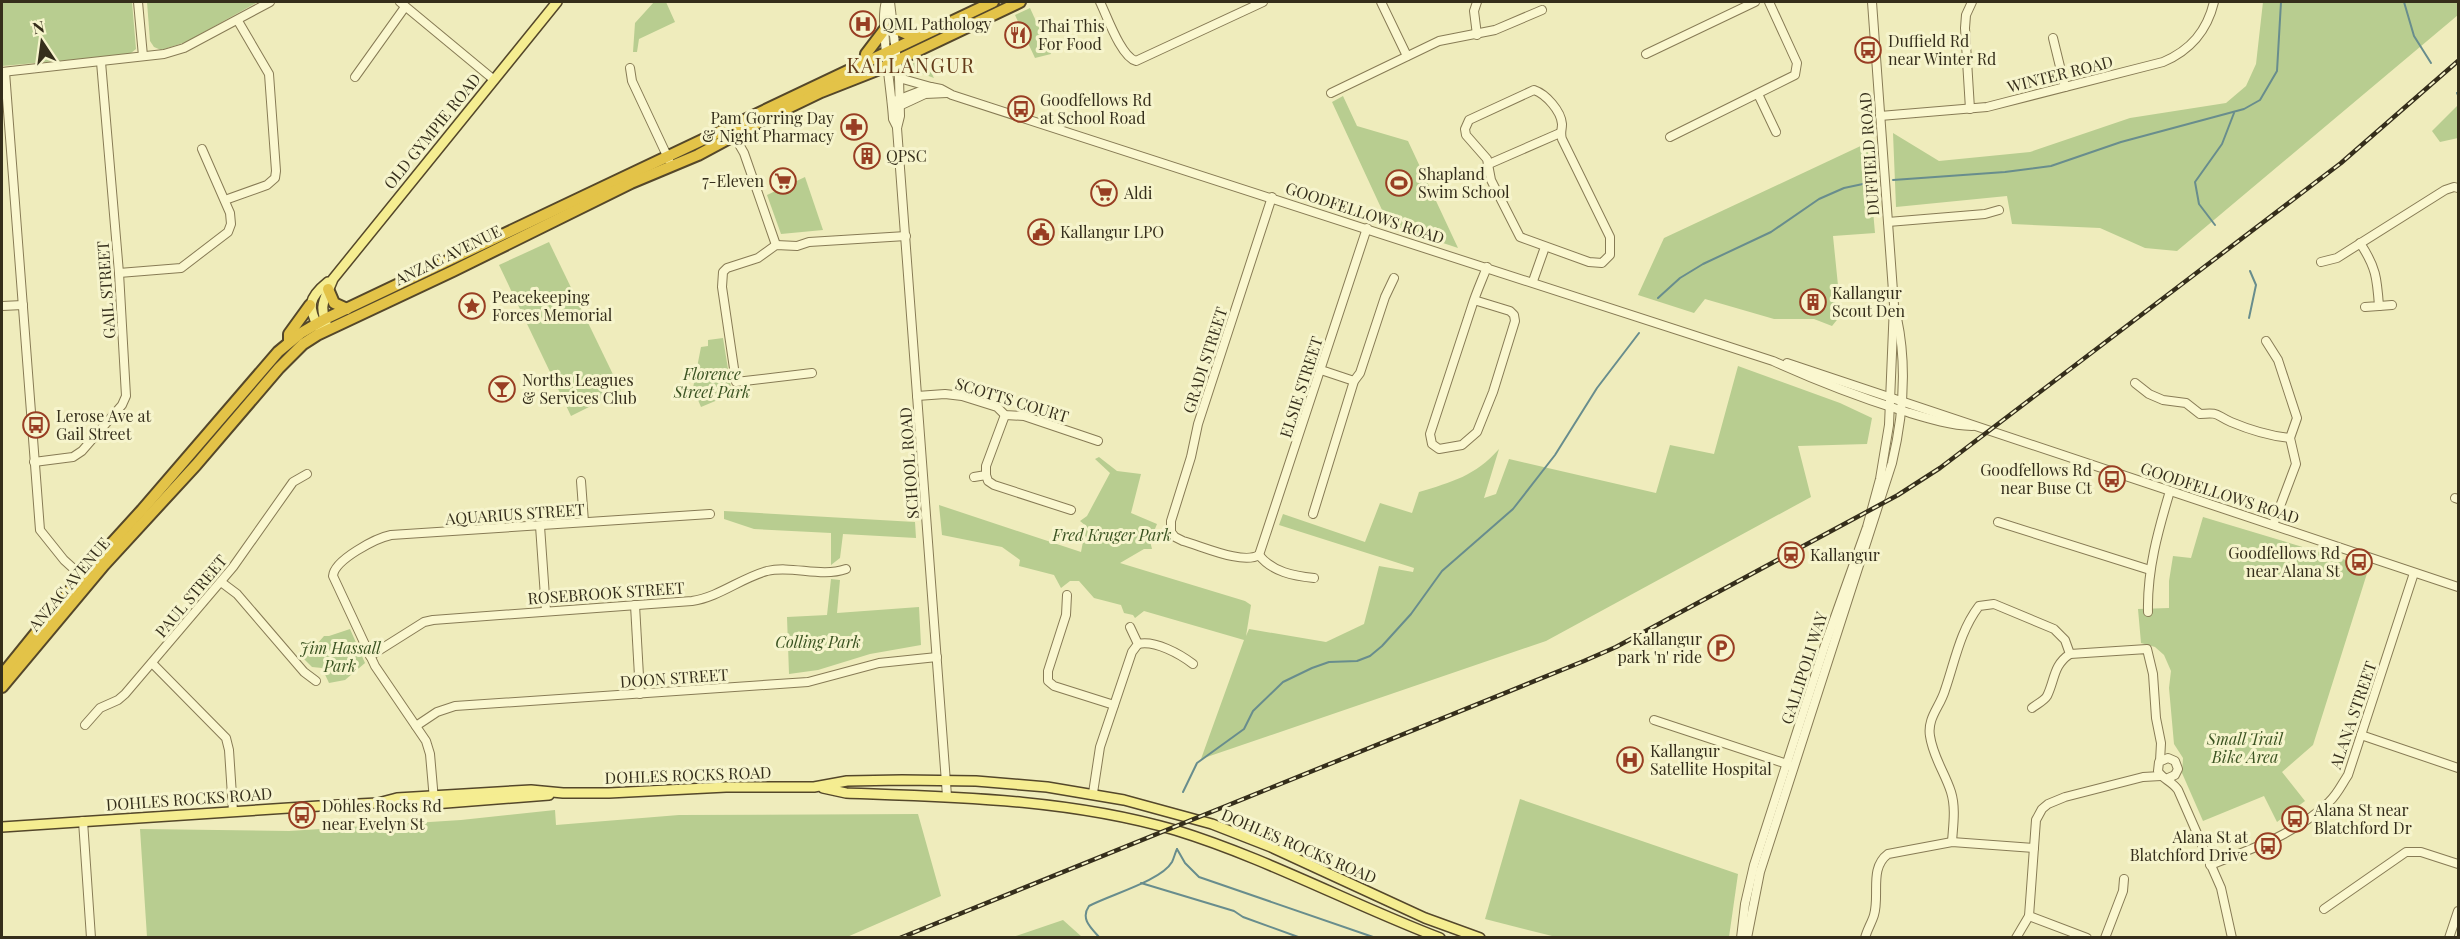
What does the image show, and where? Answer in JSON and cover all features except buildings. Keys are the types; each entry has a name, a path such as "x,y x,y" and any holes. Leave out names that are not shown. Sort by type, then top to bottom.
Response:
{"highway":[{"name":"ANZAC AVENUE","path":"731,132 891,49 993,2"},
{"name":"ANZAC AVENUE","path":"2,675 289,341 731,132 893,62 1020,2"},
{"path":"865,62 866,54 889,29 916,38"},
{"name":"ANZAC AVENUE","path":"2,687 86,579 196,465 279,368 303,344 347,309 483,251"},
{"path":"330,284 334,303 347,309"},
{"path":"289,341 289,334 310,305"}],"main road":[{"name":"OLD GYMPIE ROAD","path":"310,305 326,283 330,284 557,2"},
{"path":"323,326 323,300 330,284"},
{"path":"310,305 311,314 323,326"},
{"name":"DOHLES ROCKS ROAD","path":"2,827 378,803 397,798 434,800 530,798 563,793 726,787 814,787 847,782 946,780 1023,784 1093,794 1173,812 1234,832 1291,855 1410,911 1480,938"},
{"name":"DOHLES ROCKS ROAD","path":"814,787 846,793 1016,800 1071,807 1173,830 1244,854 1440,938"}],"street":[{"path":"138,2 143,56"},
{"path":"86,579 63,560 40,530 3,72 164,54 184,48 270,2"},
{"name":"SCHOOL ROAD","path":"888,2 884,7 889,29 896,104"},
{"path":"1100,2 1126,55 1136,61 1263,2"},
{"path":"1381,2 1407,56"},
{"path":"1477,2 1474,11 1477,34"},
{"path":"1646,54 1755,2"},
{"path":"1670,137 1790,79 1797,69 1769,2"},
{"name":"DUFFIELD ROAD","path":"1872,2 1894,305 1900,342 1900,410"},
{"path":"1970,109 1965,28 1966,15 1972,2"},
{"name":"WINTER ROAD","path":"1880,116 1970,109 2144,68 2179,55 2192,45 2202,32 2214,2"},
{"path":"355,77 403,4 493,80"},
{"path":"1331,93 1443,40 1508,26 1542,10"},
{"path":"225,200 267,185 274,178 276,171 268,74 238,21"},
{"path":"2053,38 2065,87"},
{"name":"GAIL STREET","path":"34,462 73,457 82,451 122,405 126,396 119,273 101,62"},
{"name":"SCHOOL ROAD","path":"893,62 899,78 893,119 897,128 906,236 947,796"},
{"path":"630,68 632,81 670,161"},
{"name":"GOODFELLOWS ROAD","path":"899,78 941,89 946,93"},
{"path":"896,104 931,87"},
{"path":"1528,91 1539,92 1554,107 1562,122 1560,134 1573,165 1610,237 1611,251 1606,261 1598,264 1523,239 1516,232 1491,180 1489,164 1482,150 1466,135 1467,123 1528,91"},
{"name":"GOODFELLOWS ROAD","path":"896,104 925,94 946,93 1533,281 1773,361 1830,386 1900,410 1951,425 1972,426"},
{"path":"1758,94 1776,132"},
{"path":"731,132 744,153 776,245"},
{"path":"1489,164 1560,134"},
{"path":"119,273 181,268 228,232 231,224 225,200 202,149"},
{"path":"2321,262 2337,258 2445,190 2458,188"},
{"name":"GRADI STREET","path":"1171,532 1170,521 1191,457 1198,424 1272,197"},
{"path":"1888,222 1985,214 1999,210"},
{"name":"ELSIE STREET","path":"1259,555 1367,228"},
{"path":"812,373 736,382 722,277 727,268 758,258 776,245 796,246 809,242 906,236"},
{"path":"2360,243 2374,267 2379,306"},
{"path":"1533,281 1545,248"},
{"path":"1474,300 1510,311 1515,321 1481,425 1462,445 1440,449 1430,442 1430,434 1474,300 1487,267"},
{"path":"1314,514 1354,381 1360,373 1385,297 1394,278"},
{"path":"2,306 23,304"},
{"name":"DUFFIELD ROAD","path":"1891,407 1894,305"},
{"path":"2365,307 2392,305"},
{"path":"2266,341 2278,360 2296,411 2296,425 2290,438 2296,464 2273,525"},
{"name":"GOODFELLOWS ROAD","path":"1773,361 1796,365 1953,417 1972,426 2458,587"},
{"path":"1321,370 1354,381"},
{"path":"2135,383 2149,394 2163,400 2186,403 2200,414 2220,414 2229,422 2268,435 2290,438"},
{"name":"SCOTTS COURT","path":"917,396 945,394 962,396 996,407 1005,415 1024,416 1098,441"},
{"name":"GALLIPOLI WAY","path":"1747,938 1760,872 1790,765 1874,502 1887,444 1891,407"},
{"name":"GALLIPOLI WAY","path":"1741,938 1750,880 1890,473 1898,435 1900,410"},
{"path":"1005,415 987,462 986,475 992,484 1071,510"},
{"name":"PAUL STREET","path":"85,725 100,708 120,699 152,663 221,582 293,482 307,474"},
{"path":"974,477 986,475"},
{"path":"581,481 584,522"},
{"path":"2148,612 2147,584 2170,491"},
{"name":"AQUARIUS STREET","path":"370,656 334,580 333,572 341,563 370,543 384,537 710,514"},
{"path":"1998,522 2150,570"},
{"path":"540,526 546,611"},
{"path":"1163,536 1171,532 1183,541 1242,558 1253,558 1259,555 1275,569 1296,576 1314,578"},
{"name":"ROSEBROOK STREET","path":"370,656 428,621 699,600 767,571 828,573 846,569"},
{"name":"ALANA STREET","path":"2210,865 2260,846 2305,822 2331,800 2348,775 2414,573"},
{"path":"221,582 237,594 304,672 316,681"},
{"path":"1067,595 1067,611 1048,671 1048,681 1054,686 1114,705"},
{"path":"1952,842 1954,807 1951,792 1933,752 1929,724 1945,692 1958,644 1973,614 1979,606 1994,604 2054,629 2064,640 2070,654"},
{"path":"635,605 640,694"},
{"path":"1130,627 1138,644"},
{"path":"1093,794 1100,747 1131,652 1138,644 1146,643 1176,653 1193,664"},
{"path":"2032,708 2046,697 2055,670 2070,654 2147,649 2153,674 2156,718 2161,743 2159,763 2164,777 2178,790"},
{"path":"370,656 429,750 434,800"},
{"name":"DOON STREET","path":"416,726 436,712 455,705 808,682 884,662 937,657"},
{"path":"152,663 226,738 229,750 233,811"},
{"path":"1654,720 1790,765"},
{"path":"2361,735 2458,768"},
{"path":"2161,743 2170,758 2177,764 2178,790 2225,900 2232,938"},
{"path":"2143,777 2159,763 2170,758"},
{"path":"2016,938 2029,916 2036,820 2048,804 2073,795 2143,777 2164,777 2176,773"},
{"path":"83,821 91,938"},
{"path":"1865,938 1875,914 1877,871 1881,858 1895,851 1952,842 2034,848"},
{"path":"2324,909 2406,852 2421,852 2458,864"},
{"path":"2105,938 2123,891 2124,879"},
{"path":"2449,938 2458,910"},
{"path":"2029,916 2087,938"}],"green space":[{"path":"2,2 132,2 136,49 124,55 2,66"},
{"path":"147,2 258,2 186,42 161,50 154,47 150,41"},
{"path":"654,2 666,2 675,22 639,39 637,52 633,52 635,23"},
{"path":"2263,2 2458,2 2458,15 2177,251 2145,248 2100,228 2012,224 2007,196 1896,207 1893,133 1939,161 2030,152 2130,118 2226,103 2246,86 2256,64"},
{"path":"1030,8 1051,54 1035,58 1015,15"},
{"path":"924,58 934,78 909,69 910,65"},
{"name":"Shapland Swim School","path":"1343,96 1357,126 1408,141 1458,248 1389,225 1332,102"},
{"path":"2458,105 2458,138 2440,142 2432,131"},
{"path":"1867,143 1875,233 1833,236 1841,315 1832,326 1814,319 1774,319 1705,299 1694,313 1638,295 1664,238"},
{"path":"805,177 823,230 781,234 767,195"},
{"path":"549,242 621,391 571,416 499,265"},
{"name":"Florence Street Park","path":"723,338 732,394 701,407 693,388 701,347 708,346 708,340"},
{"name":"Fred Kruger Park","path":"1738,366 1840,403 1872,418 1867,444 1798,446 1811,497 1546,641 1201,759 1244,640 1144,611 1135,618 1133,615 1124,613 1121,605 1094,598 1079,581 1070,581 1061,588 1054,575 1019,566 1020,560 1002,547 942,535 939,505 1081,552 1086,526 1080,521 1087,516 1110,473 1095,459 1099,457 1117,471 1141,474 1131,513 1157,524 1150,541 1152,549 1144,549 1120,563 1245,601 1251,605 1246,636 1249,629 1326,642 1364,624 1379,566 1413,572 1414,568 1279,525 1283,514 1365,542 1380,503 1412,513 1419,492 1472,472 1499,449 1484,498 1496,494 1509,459 1656,493 1670,445 1714,454"},
{"path":"724,511 915,522 916,538 843,534 840,558 831,565 831,533 754,529 724,519"},
{"name":"Small Trail Bike Area","path":"2203,517 2369,567 2313,745 2282,772 2305,801 2277,822 2264,796 2203,821 2182,773 2183,758 2174,744 2169,688 2171,671 2164,655 2155,647 2141,643 2138,609 2169,608 2169,581 2173,556 2191,558"},
{"name":"Colling Park","path":"831,579 840,580 837,613 919,607 921,645 870,654 818,670 789,674 787,617 827,615"},
{"name":"Jim Hassall Park","path":"350,629 365,663 345,680 329,683 322,668 312,667 304,659 324,636"},
{"path":"1520,799 1738,874 1729,937 1556,937 1485,919"},
{"path":"555,810 556,825 679,815 918,814 941,896 847,937 147,937 140,829 289,831 461,820"},
{"path":"1063,920 1082,937 1013,937"}],"waterway":[{"path":"1893,180 2005,172 2051,166 2121,142 2244,109 2260,100 2277,71 2281,2"},
{"path":"2404,2 2414,36 2431,63"},
{"path":"2215,225 2199,204 2195,182 2222,144 2234,113"},
{"path":"1658,298 1680,278 1703,264 1771,232 1819,199 1844,188 1877,181"},
{"path":"2249,318 2256,285 2250,271"},
{"path":"1183,792 1197,763 1244,729 1253,711 1283,682 1329,662 1357,661 1370,656 1382,646 1411,614 1442,571 1513,509 1555,455 1597,388 1639,333"},
{"path":"1177,849 1185,863 1199,877 1376,938"},
{"path":"1100,938 1086,919 1089,906 1157,875 1172,862 1177,849"},
{"path":"1141,883 1234,911 1243,917 1301,938"}],"railway":[{"path":"900,938 1616,647 1898,495 1940,468 2341,163 2458,61"}],"place":[{"name":"QML Pathology","path":"863,24"},
{"name":"Thai This For Food","path":"1018,35"},
{"name":"Duffield Rd near Winter Rd","path":"1868,50"},
{"name":"Goodfellows Rd at School Road","path":"1021,109"},
{"name":"Pam Gorring Day & Night Pharmacy","path":"854,127"},
{"name":"QPSC","path":"867,156"},
{"name":"7-Eleven","path":"783,181"},
{"name":"Shapland Swim School","path":"1399,183"},
{"name":"Aldi","path":"1104,193"},
{"name":"Kallangur LPO","path":"1041,232"},
{"name":"Kallangur Scout Den","path":"1813,302"},
{"name":"Peacekeeping Forces Memorial","path":"472,306"},
{"name":"Norths Leagues & Services Club","path":"502,389"},
{"name":"Lerose Ave at Gail Street","path":"36,425"},
{"name":"Goodfellows Rd near Buse Ct","path":"2112,479"},
{"name":"Kallangur","path":"1791,555"},
{"name":"Goodfellows Rd near Alana St","path":"2359,562"},
{"name":"Kallangur park 'n' ride","path":"1721,648"},
{"name":"Kallangur Satellite Hospital","path":"1630,760"},
{"name":"Dohles Rocks Rd near Evelyn St","path":"302,815"},
{"name":"Alana St near Blatchford Dr","path":"2295,819"},
{"name":"Alana St at Blatchford Drive","path":"2268,846"}],"district":[{"name":"KALLANGUR","path":"911,66"}]}
